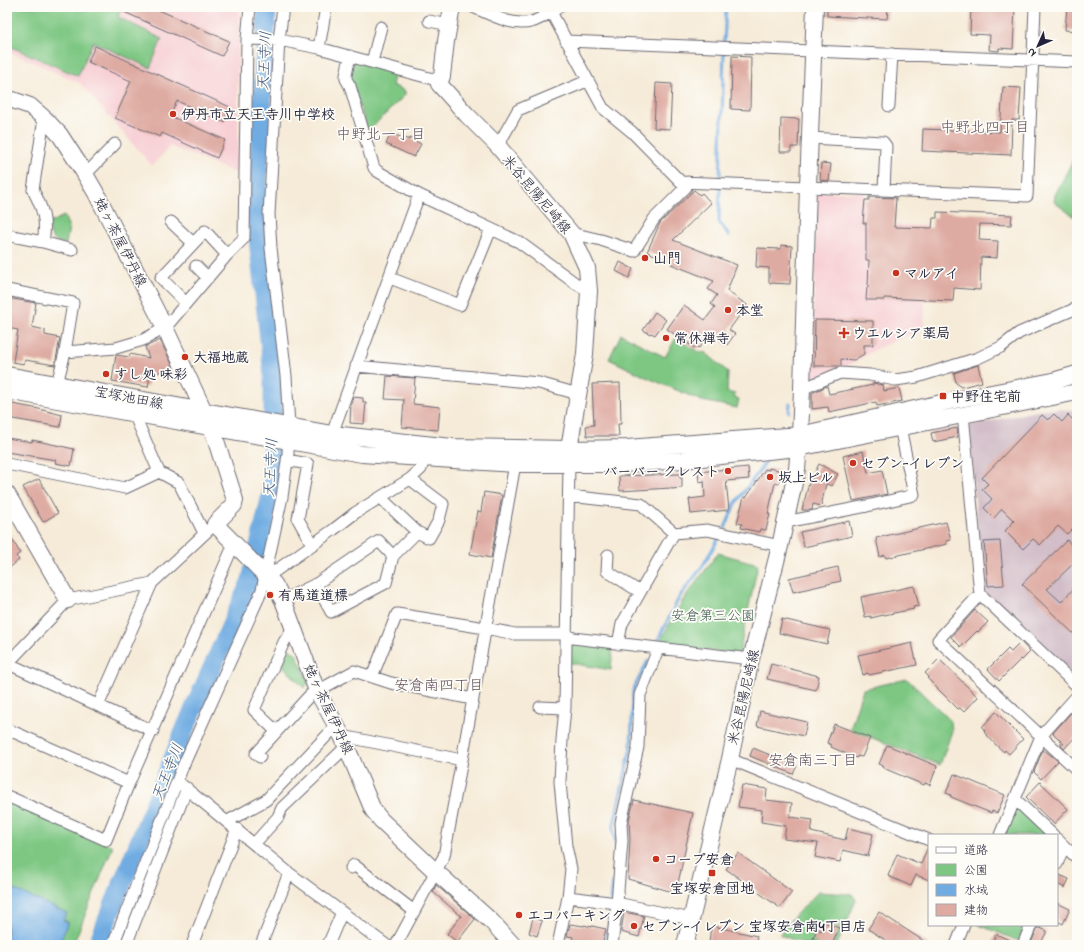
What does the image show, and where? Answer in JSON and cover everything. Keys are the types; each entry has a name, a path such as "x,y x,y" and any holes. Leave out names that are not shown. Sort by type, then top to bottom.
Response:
{"main road":[{"path":"439,84 442,76 452,7"},
{"name":"米谷昆陽尼崎線","path":"685,945 730,759 751,659 780,546 797,469 802,389 815,7"},
{"name":"米谷昆陽尼崎線","path":"439,84 466,115 497,145 571,233 587,268 589,290 585,354 569,457"},
{"name":"姥ヶ茶屋伊丹線","path":"7,98 30,106 60,135 96,193 165,328 204,411"},
{"path":"799,441 950,401 1053,381 1077,374"},
{"name":"宝塚池田線","path":"7,375 204,411 257,426"},
{"path":"7,391 212,428 257,426 362,454 515,464 627,448 799,441 900,428 1077,392"},
{"path":"209,529 234,505 235,500 212,428"},
{"path":"287,433 332,434 452,447 569,457"},
{"path":"7,494 68,600"},
{"name":"姥ヶ茶屋伊丹線","path":"209,529 234,544 274,584 283,600 317,691 342,736 373,810 380,820 492,922 510,944"}],"street":[{"path":"65,352 116,348 143,340 165,328 227,255 244,238 250,7"},
{"path":"113,945 177,781 262,590 264,574 279,509 287,460 286,376 271,248 269,214 277,40 283,7"},
{"path":"319,48 326,7"},
{"path":"473,7 519,24 532,22 555,10 566,41 603,108 632,132 681,182 1026,196 1035,7"},
{"path":"429,21 449,25"},
{"path":"372,62 381,27"},
{"path":"250,39 277,40 319,48 432,79 439,84"},
{"path":"566,41 1077,62"},
{"path":"889,106 892,54"},
{"path":"350,56 346,79 350,86 374,168 419,195 519,242 575,283 589,290"},
{"path":"497,145 518,110 587,80"},
{"path":"43,242 45,219 33,190 44,118"},
{"path":"810,138 883,142 886,146 884,190"},
{"path":"85,175 112,150"},
{"path":"571,233 601,240 634,251 654,219 686,187 688,182"},
{"path":"332,434 419,195"},
{"path":"171,222 193,243"},
{"path":"390,278 460,305 491,230"},
{"path":"145,289 151,288 205,231 227,255"},
{"path":"7,235 43,242 72,250"},
{"path":"196,266 208,278"},
{"path":"161,278 186,303"},
{"path":"7,290 73,303 65,352 57,384"},
{"path":"802,389 840,374 870,375 895,380 917,377 978,358 1001,348 1019,333 1077,308"},
{"path":"356,366 539,383 578,394"},
{"path":"98,706 152,583 209,529 179,483 159,472 134,414"},
{"path":"963,414 980,594 1077,686"},
{"path":"785,522 914,495 900,428"},
{"path":"558,945 568,898 571,869 566,846 560,782 565,708 569,457"},
{"path":"264,574 334,530 355,513 410,479 421,468 424,459"},
{"path":"287,460 308,464 298,519"},
{"path":"7,464 125,488 159,472"},
{"path":"396,945 444,856 515,464"},
{"path":"380,498 417,532 429,538 439,520 443,504 410,479"},
{"path":"569,496 641,504 674,533 707,530 780,546"},
{"path":"279,509 298,519 312,544"},
{"path":"316,584 331,612 386,583 393,556 417,532"},
{"path":"618,644 622,624 674,533"},
{"path":"283,600 316,584 378,541 393,556"},
{"path":"7,796 106,840 129,783 234,544"},
{"path":"608,556 607,571 640,592"},
{"path":"152,583 68,600 7,664 153,731"},
{"path":"980,594 938,640 1077,770"},
{"path":"372,677 397,614 515,634 566,634 573,638 751,659"},
{"path":"276,731 254,710 284,642 293,628"},
{"path":"612,945 622,841 621,823 638,747 640,695 658,649"},
{"path":"257,754 276,731 310,695 354,671 391,683 473,699"},
{"path":"1000,834 1041,736 1077,696"},
{"path":"540,707 565,708"},
{"path":"7,728 129,783"},
{"path":"342,736 462,760"},
{"path":"228,821 266,800 342,736"},
{"path":"255,843 278,817 282,808 342,736"},
{"path":"730,759 928,840"},
{"path":"177,781 289,872 386,945"},
{"path":"126,945 187,788"},
{"path":"1015,799 1052,834"},
{"path":"192,945 237,829"},
{"path":"1061,842 1077,858"},
{"path":"1058,858 1061,842"},
{"path":"353,865 414,911"},
{"path":"261,945 289,872"},
{"path":"568,898 617,903 691,919"},
{"path":"328,945 342,912"},
{"path":"956,945 964,926"},
{"path":"1023,945 1031,926"}],"shaded area":[{"name":"伊丹市立天王寺川中学校","path":"7,7 240,7 238,60 238,174 170,146 152,166 80,83 7,51"},
{"path":"864,192 863,224 928,226 924,328 878,348 845,367 816,378 812,378 817,193"},
{"path":"1046,409 1077,410 1077,681 983,592 969,426"}],"green space":[{"path":"7,7 122,7 118,17 162,39 150,68 93,42 78,76 7,45"},
{"path":"351,59 395,73 392,85 405,91 405,95 368,131 349,75"},
{"path":"1077,144 1077,219 1054,202 1055,195 1075,156 1073,154"},
{"path":"64,216 69,227 66,244 52,238 49,223"},
{"path":"621,334 665,357 676,338 697,351 706,353 728,372 727,392 735,394 734,397 739,399 737,408 702,401 609,359"},
{"name":"安倉第三公園","path":"718,553 758,564 739,654 661,645 660,641 683,600"},
{"path":"574,642 613,647 611,670 570,663 570,645"},
{"path":"288,649 296,653 309,683 304,688 283,666"},
{"path":"907,679 951,721 952,731 940,765 850,729 863,689"},
{"path":"7,800 113,846 73,945 7,945"},
{"path":"1017,809 1021,809 1046,834 1004,834 1014,812"},
{"path":"818,892 852,894 856,900 837,945 807,945 780,935 783,928"},
{"path":"982,926 1025,926 1019,941"}],"water":[{"path":"7,886 67,913 63,920 68,922 59,945 7,945"}],"building":[{"path":"113,7 152,7 229,41 222,56"},
{"path":"827,7 888,7 887,19 827,16"},
{"path":"971,7 1015,7 1013,49 999,48 999,51 989,50 990,35 970,34"},
{"path":"1067,7 1076,7 1075,31 1065,30"},
{"path":"95,46 230,107 224,122 177,101 170,116 225,140 217,158 162,133 160,137 115,118 131,81 88,62"},
{"path":"732,56 751,57 750,110 731,109"},
{"path":"656,83 672,84 670,129 654,128"},
{"path":"1003,87 1021,88 1019,120 1012,120 1011,155 922,151 923,129 1000,132"},
{"path":"781,118 799,119 798,147 791,147 791,152 780,152"},
{"path":"391,133 405,139 409,140 410,138 421,144 414,157 386,144"},
{"path":"821,163 831,164 829,181 820,180"},
{"path":"694,190 700,195 702,193 711,203 673,240 737,265 727,291 747,305 729,330 735,334 727,345 710,332 699,348 698,347 696,349 667,329 684,305 705,320 715,307 711,304 717,295 708,289 714,281 671,264 672,261 647,252 660,223"},
{"path":"869,197 896,198 894,227 932,228 933,218 937,218 937,212 1012,215 1011,225 980,224 979,240 998,241 997,258 981,257 980,290 954,288 953,301 884,298 884,300 866,300 869,260 866,260 866,223 863,223 865,200 869,200"},
{"path":"781,245 792,246 790,284 769,283 769,268 756,267 757,248 781,249"},
{"path":"620,262 633,269 629,278 616,271"},
{"path":"7,298 36,303 32,327 45,330 45,335 60,338 55,365 25,360 24,364 13,362 18,330 7,328"},
{"path":"655,312 666,320 655,335 643,330"},
{"name":"ウエルシア薬局","path":"815,320 873,321 873,345 864,345 864,354 854,360 841,359 841,366 814,366"},
{"path":"160,340 173,366 150,376 148,387 112,381 116,355 129,357 130,354 149,358 145,347"},
{"path":"978,365 982,382 962,387 956,383 954,373"},
{"path":"387,376 415,378 413,404 440,407 438,430 402,427 404,400 385,399"},
{"path":"620,383 621,424 618,424 619,436 587,436 586,426 594,425 592,384"},
{"path":"873,383 883,385 884,391 899,388 902,401 877,406 876,402 829,412 828,407 812,409 812,393 827,386 829,394 873,385"},
{"path":"353,397 363,398 363,402 366,402 364,424 350,423 351,403"},
{"path":"7,403 62,415 60,427 7,418"},
{"path":"1054,414 1062,422 1068,415 1077,424 1077,524 1067,534 1058,526 1040,545 1033,539 1023,549 1005,531 1014,521 1002,509 994,518 984,508 992,499 982,489 988,484 982,478 1042,415 1048,420"},
{"path":"957,428 958,437 933,442 931,433"},
{"path":"7,438 32,442 32,440 74,449 71,466 55,463 56,460 7,452"},
{"path":"863,451 868,473 882,470 887,494 853,501 843,456"},
{"path":"819,464 838,474 832,486 826,484 821,506 813,504 812,510 802,510 809,483"},
{"path":"748,467 749,479 726,481 729,510 691,514 689,499 705,497 704,481 699,482 698,472"},
{"path":"769,468 778,470 781,474 779,484 775,483 766,530 760,529 759,532 741,528 742,524 737,523 744,497 746,498 765,469 769,470"},
{"path":"680,474 680,478 682,478 682,488 620,491 619,476"},
{"path":"39,479 58,513 43,522 23,487"},
{"path":"484,492 502,495 491,558 470,554 478,511 481,512"},
{"path":"849,521 852,536 804,547 800,532"},
{"path":"946,522 951,540 946,541 947,544 886,558 885,555 880,557 876,538"},
{"path":"7,530 20,553 16,556 19,560 7,570"},
{"path":"1067,540 1077,551 1077,560 1047,589 1061,602 1077,585 1077,637 1022,584"},
{"path":"1000,541 1004,585 988,586 984,542"},
{"path":"838,567 841,581 793,592 789,578"},
{"path":"914,586 919,606 913,607 914,609 871,618 871,616 865,617 861,597"},
{"path":"975,610 988,622 961,647 951,637"},
{"path":"782,619 830,630 827,644 779,633"},
{"path":"1021,642 1030,652 999,681 988,669 1008,649 1011,652"},
{"path":"912,643 917,665 863,675 858,655"},
{"path":"939,659 978,697 964,712 960,708 958,709 927,678 929,677 925,673"},
{"path":"771,664 819,676 816,690 767,679"},
{"path":"1077,706 1077,735 1064,749 1060,744 1064,744 1053,733"},
{"path":"760,711 807,722 804,736 757,726"},
{"path":"996,712 1023,739 1009,754 1005,750 1004,752 996,745 984,732 985,731 982,727"},
{"path":"834,724 870,738 862,757 857,756 857,758 847,754 831,747 832,745 827,743"},
{"path":"887,745 937,766 930,785 925,783 924,785 888,770 879,764"},
{"path":"753,748 797,766 793,774 750,756"},
{"path":"1043,749 1058,761 1041,779 1034,772"},
{"path":"954,774 1005,795 997,813 992,811 991,813 951,797 951,795 946,793"},
{"path":"1040,782 1068,809 1054,824 1026,797"},
{"path":"742,785 767,789 766,800 792,803 790,817 813,820 811,832 845,840 848,828 873,834 868,856 843,850 840,862 815,857 818,843 784,839 786,826 761,822 762,810 738,807"},
{"name":"コープ安倉","path":"634,800 693,813 676,893 628,879 630,839 629,820"},
{"path":"928,847 928,880 916,875 911,886 888,876 897,854 921,864"},
{"path":"738,853 792,892 780,908 726,869"},
{"path":"1058,874 1069,879 1065,888 1058,884"},
{"path":"436,885 475,919 457,942 447,934 461,916 433,892"},
{"path":"1058,903 1070,909 1063,924 1058,922"},
{"path":"624,912 644,916 639,937 621,932"},
{"path":"879,912 930,945 893,945 868,929"},
{"path":"533,918 542,921 537,936 529,933"},
{"path":"824,922 839,928 832,945 816,945 817,943 812,941 817,929 821,931"},
{"path":"570,924 606,929 602,945 571,945 573,937 567,936"},
{"path":"713,926 757,936 755,945 709,945 710,933"},
{"path":"1038,927 1047,931 1040,945 1035,945 1031,943"},
{"path":"996,934 1016,943 1016,945 991,945"}],"waterway":[{"name":"天王寺川","path":"97,945 187,724 251,580 271,495 273,455 273,376 256,221 267,7"},
{"path":"724,42 726,7"},
{"path":"720,180 724,51"},
{"path":"720,186 719,222 729,235"},
{"path":"789,412 790,404"},
{"path":"725,528 735,504 765,463"},
{"path":"655,645 680,596 702,567 720,536"},
{"path":"617,850 613,829 631,747 633,690 648,661"},
{"path":"611,899 613,881"},
{"path":"606,945 611,906"}],"place":[{"name":"伊丹市立天王寺川中学校","path":"173,114"},
{"name":"山門","path":"645,258"},
{"name":"マルアイ","path":"896,273"},
{"name":"本堂","path":"728,310"},
{"name":"ウエルシア薬局","path":"844,333"},
{"name":"常休禅寺","path":"666,338"},
{"name":"大福地蔵","path":"185,357"},
{"name":"すし処 味彩","path":"106,374"},
{"name":"中野住宅前","path":"943,396"},
{"name":"セブン-イレブン","path":"853,463"},
{"name":"バーバー クレスト","path":"728,471"},
{"name":"坂上ビル","path":"770,477"},
{"name":"有馬道道標","path":"270,595"},
{"name":"コープ安倉","path":"656,859"},
{"name":"宝塚安倉団地","path":"712,873"},
{"name":"エコパーキング","path":"519,915"},
{"name":"セブン-イレブン 宝塚安倉南4丁目店","path":"634,926"}],"district":[{"name":"中野北四丁目","path":"985,127"},
{"name":"中野北一丁目","path":"381,134"},
{"name":"安倉南四丁目","path":"439,685"},
{"name":"安倉南三丁目","path":"813,760"}]}
